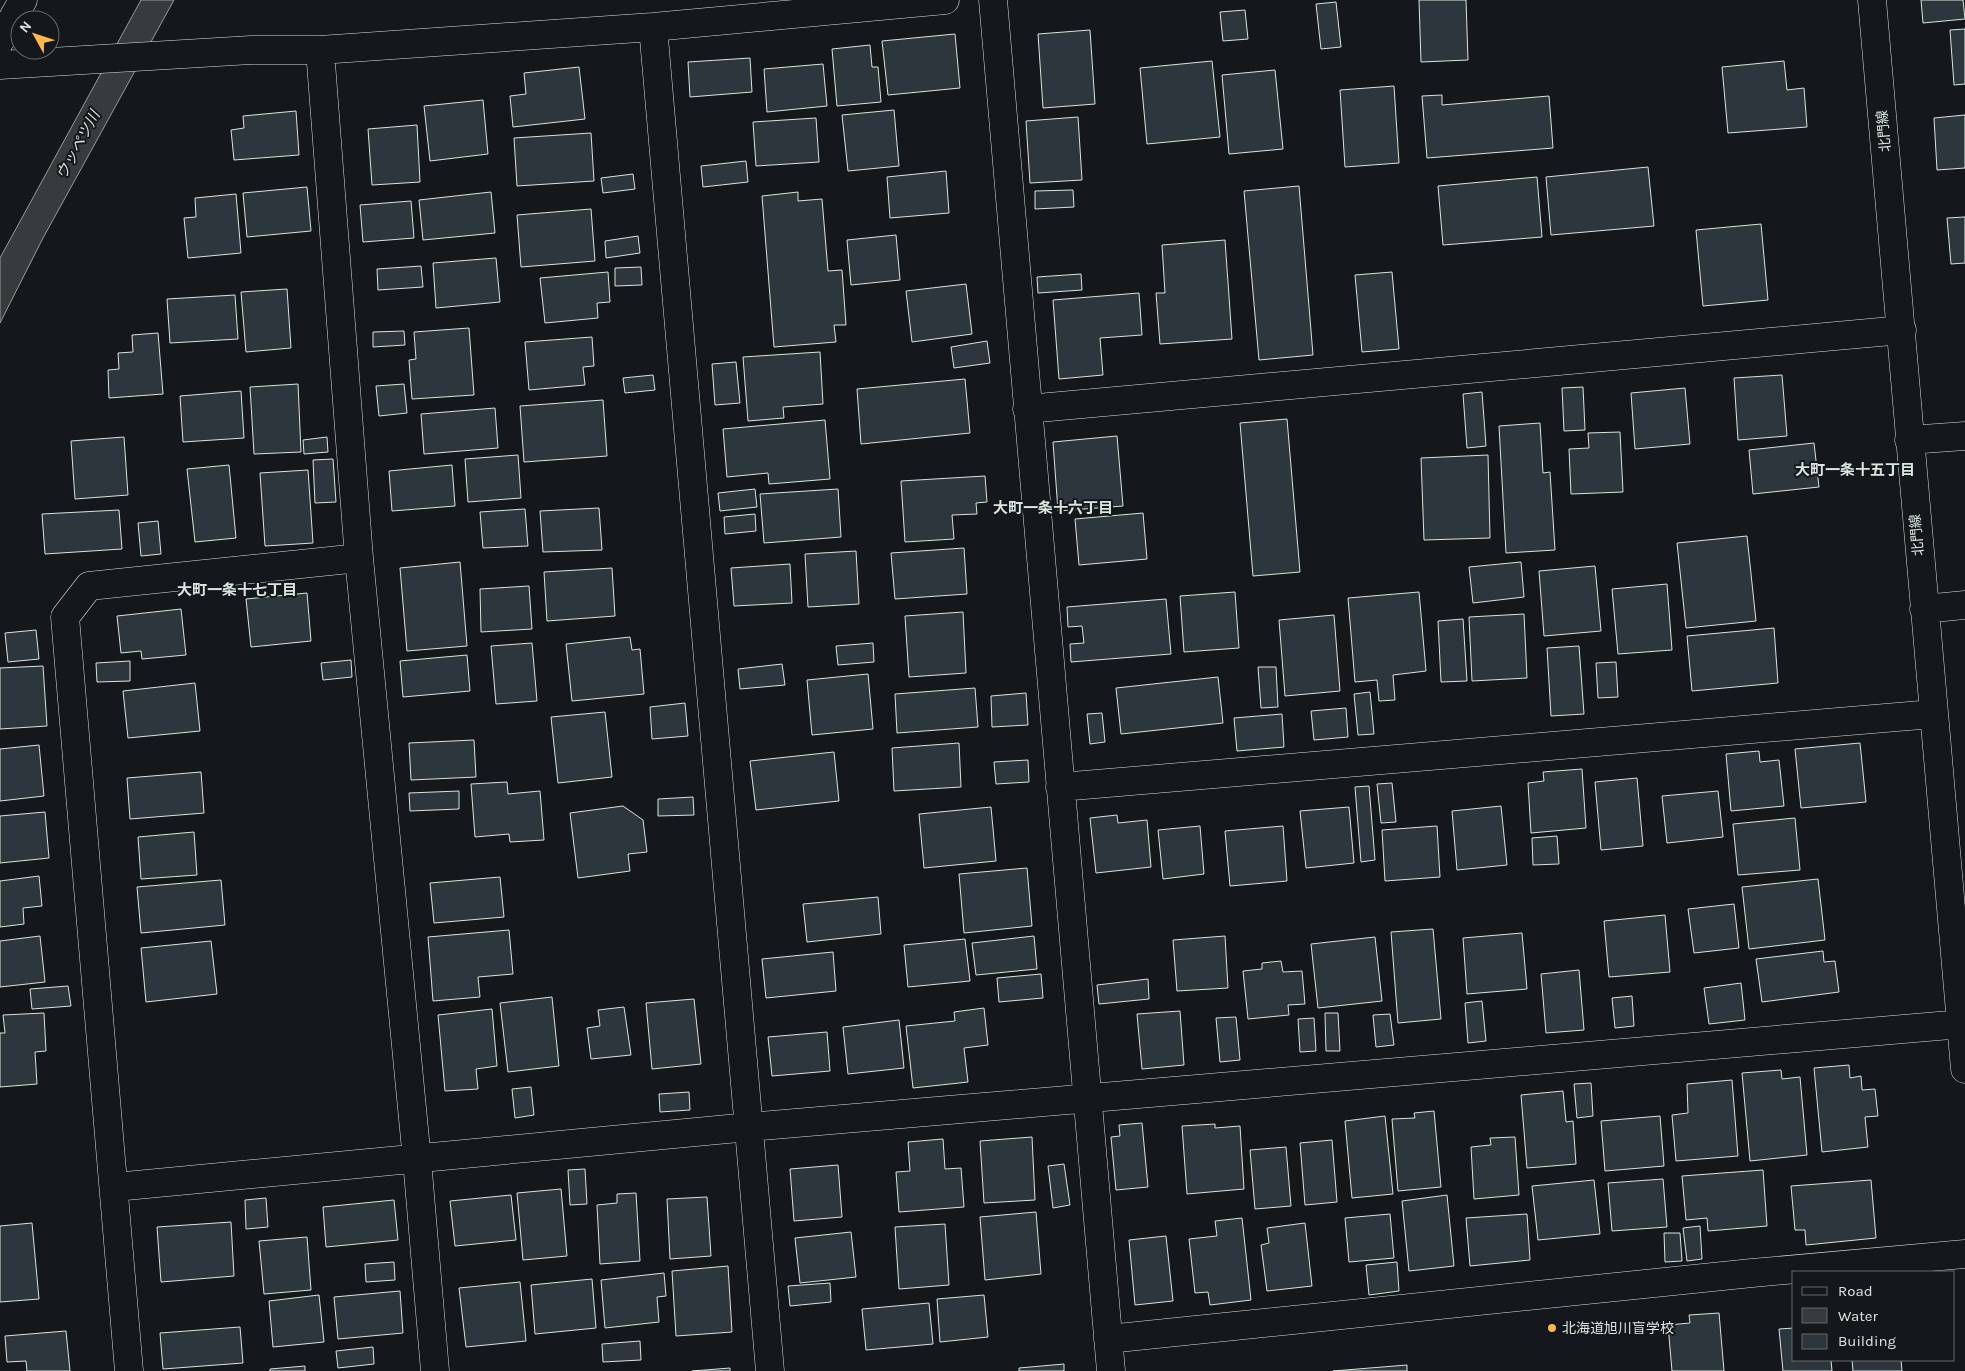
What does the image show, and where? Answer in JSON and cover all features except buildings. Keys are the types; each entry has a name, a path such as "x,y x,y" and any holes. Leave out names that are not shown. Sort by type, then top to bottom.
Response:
{"street":[{"path":"0,41 23,0"},
{"path":"0,65 251,50 320,50 653,27 945,0"},
{"path":"993,0 1111,1371"},
{"name":"北門線","path":"1872,0 1902,330 1933,714 1956,878 1965,1069"},
{"path":"653,27 770,1371"},
{"path":"320,50 359,558 417,1160 435,1371"},
{"path":"1027,409 1902,330"},
{"path":"1910,440 1965,436"},
{"path":"129,1371 65,617 89,586 359,558"},
{"path":"1924,609 1965,605"},
{"path":"1060,787 1933,714"},
{"path":"114,1187 417,1160 749,1127 1962,1024"},
{"path":"1108,1339 1752,1273 1965,1254"}],"water":[{"name":"ウッペツ川","path":"141,0 174,0 43,238 0,323 0,258"}],"place":[{"name":"北海道旭川盲学校","path":"1552,1328"}],"district":[{"name":"大町一条十五丁目","path":"1855,470"},
{"name":"大町一条十六丁目","path":"1053,508"},
{"name":"大町一条十七丁目","path":"237,590"}]}
